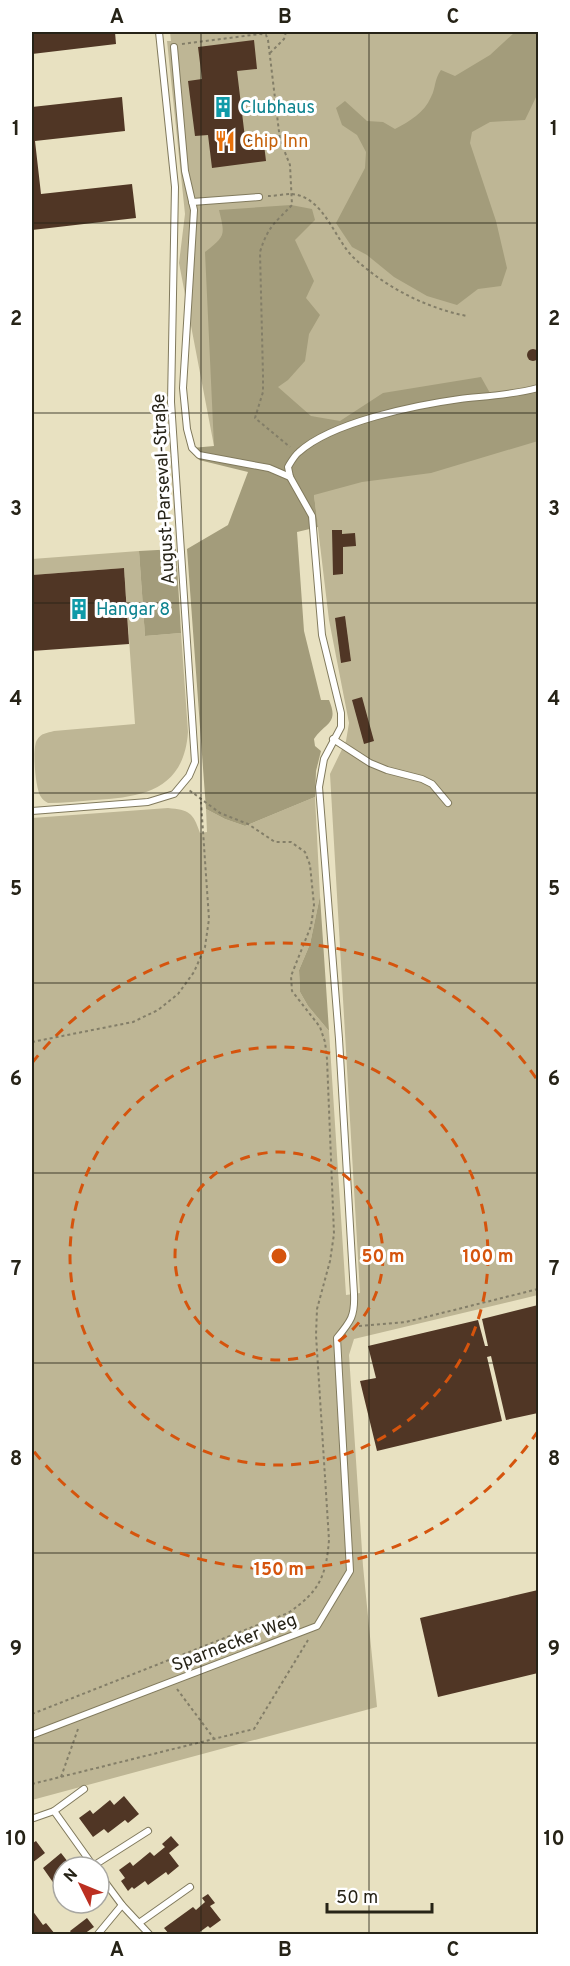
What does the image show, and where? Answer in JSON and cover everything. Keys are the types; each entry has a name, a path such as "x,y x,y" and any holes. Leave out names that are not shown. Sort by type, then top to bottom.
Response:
{"lane":[{"name":"August-Parseval-Straße","path":"159,32 175,187 171,402 195,762 183,784"},
{"path":"174,47 186,171 194,210 183,388 187,429 192,448 199,455 268,468 290,477"},
{"path":"192,202 259,197"},
{"path":"351,1322 355,1311 339,1039 319,787 324,759 340,727 341,713 322,635 312,516 290,477 288,467 297,453 315,440 352,424 405,408 460,399 522,393 538,388"},
{"path":"333,739 370,763 432,784 448,803"},
{"path":"32,811 148,802 174,794 183,784"},
{"name":"Sparnecker Weg","path":"32,1735 317,1626 350,1571 337,1338 351,1322"},
{"path":"34,1818 54,1811 84,1789"},
{"path":"54,1811 85,1855"},
{"path":"110,1855 148,1831"},
{"path":"139,1923 190,1887"},
{"path":"111,1890 149,1935"},
{"path":"98,1935 122,1905"}],"path":[{"path":"231,32 231,37"},
{"path":"270,53 284,39 286,32"},
{"path":"174,47 183,43 260,34 266,35 268,39 280,140 290,165 292,205 273,223 265,235 260,252 263,392 255,418 297,453"},
{"path":"259,197 292,194 315,205 351,255 366,269 397,290 419,301 446,312 468,316"},
{"path":"32,1714 288,1613 306,1601 317,1587 327,1565 329,1540 316,1335 317,1309 330,1261 334,1234 327,1059 320,1027 292,992 291,976 310,926 314,905 310,865 305,852 291,842 275,842 248,824 220,813 183,784"},
{"path":"32,1042 133,1022 158,1010 178,994 194,972 204,947 209,919 201,800"},
{"path":"351,1322 357,1326 406,1322 538,1289"},
{"path":"32,1784 254,1729 317,1626"},
{"path":"172,1682 215,1740"},
{"path":"61,1778 83,1716"}],"shaded area":[{"path":"170,32 538,32 538,1295 354,1339 349,1355 363,1566 377,1707 32,1800 32,818 168,808 189,813 200,833 207,832 206,809 245,826 315,797 320,896 310,944 299,970 300,992 308,1006 329,1031 346,1295 360,1293 330,774 346,741 349,723 329,620 314,495 214,446 179,263 185,214 167,41 171,41"},
{"path":"515,32 538,32 538,93 525,120 490,122 472,132 470,143 496,221 507,268 501,286 478,289 457,305 427,296 394,277 367,255 352,247 336,223 365,168 366,152 357,135 342,125 336,108 345,101 367,121 383,122 395,129 411,120 425,108 441,70 455,76 490,55"},
{"path":"291,205 312,209 315,220 295,240 314,281 306,298 320,315 309,334 305,361 288,380 278,387 311,416 340,421 383,393 481,377 490,393 538,390 538,441 431,473 362,482 314,495 318,527 297,532 304,631 321,700 329,700 333,714 330,722 314,739 315,746 321,751 316,771 315,797 245,826 206,809 187,549 228,525 248,472 199,460 192,448 214,446 205,252 217,242 222,234 219,210"},
{"path":"176,549 181,633 145,636 139,551"},
{"path":"139,551 145,636 181,633 188,732 185,751 179,767 158,787 113,799 48,803 39,793 36,777 35,744 40,736 54,731 135,724 124,568 32,575 32,559"},
{"path":"320,896 329,1031 308,1006 300,992 299,970 310,944"}],"building":[{"path":"32,32 115,32 116,44 32,54"},
{"name":"Clubhaus","path":"254,40 257,69 237,71 245,138 263,136 266,161 212,168 208,135 195,136 188,81 202,79 198,47"},
{"path":"122,97 125,131 35,141 41,194 132,184 136,218 32,230 32,107"},
{"path":"535,349 538,350 538,360 531,361 528,360 527,353 528,350"},
{"path":"332,530 342,530 342,534 355,533 356,546 343,547 343,574 333,575"},
{"name":"Hangar 8","path":"124,568 129,644 32,651 32,575"},
{"path":"345,616 351,661 341,663 335,618"},
{"path":"362,697 374,741 364,744 352,700"},
{"path":"538,1305 538,1413 506,1420 491,1356 487,1357 502,1421 377,1451 360,1381 376,1378 368,1346 478,1320 485,1346 488,1346 482,1319"},
{"path":"538,1590 538,1673 438,1697 420,1618"},
{"path":"124,1796 139,1814 128,1823 125,1820 108,1833 104,1829 93,1837 79,1818 90,1810 93,1814 110,1800 114,1805"},
{"path":"171,1836 179,1845 169,1853 179,1866 168,1875 166,1872 148,1885 145,1881 128,1891 121,1881 125,1878 119,1870 130,1862 133,1866 150,1852 154,1856 165,1847 162,1844"},
{"path":"32,1841 33,1843 36,1841 45,1853 32,1863"},
{"path":"51,1861 51,1879 43,1868"},
{"path":"208,1894 215,1903 210,1906 221,1920 197,1934 169,1934 164,1928 193,1907 196,1910 205,1902 202,1898"},
{"path":"32,1910 43,1925 46,1923 55,1934 32,1934"},
{"path":"87,1918 94,1927 84,1934 72,1934 70,1931"}],"place":[{"name":"Clubhaus","path":"223,107"},
{"name":"Chip Inn","path":"225,141"},
{"name":"Hangar 8","path":"79,609"}]}
